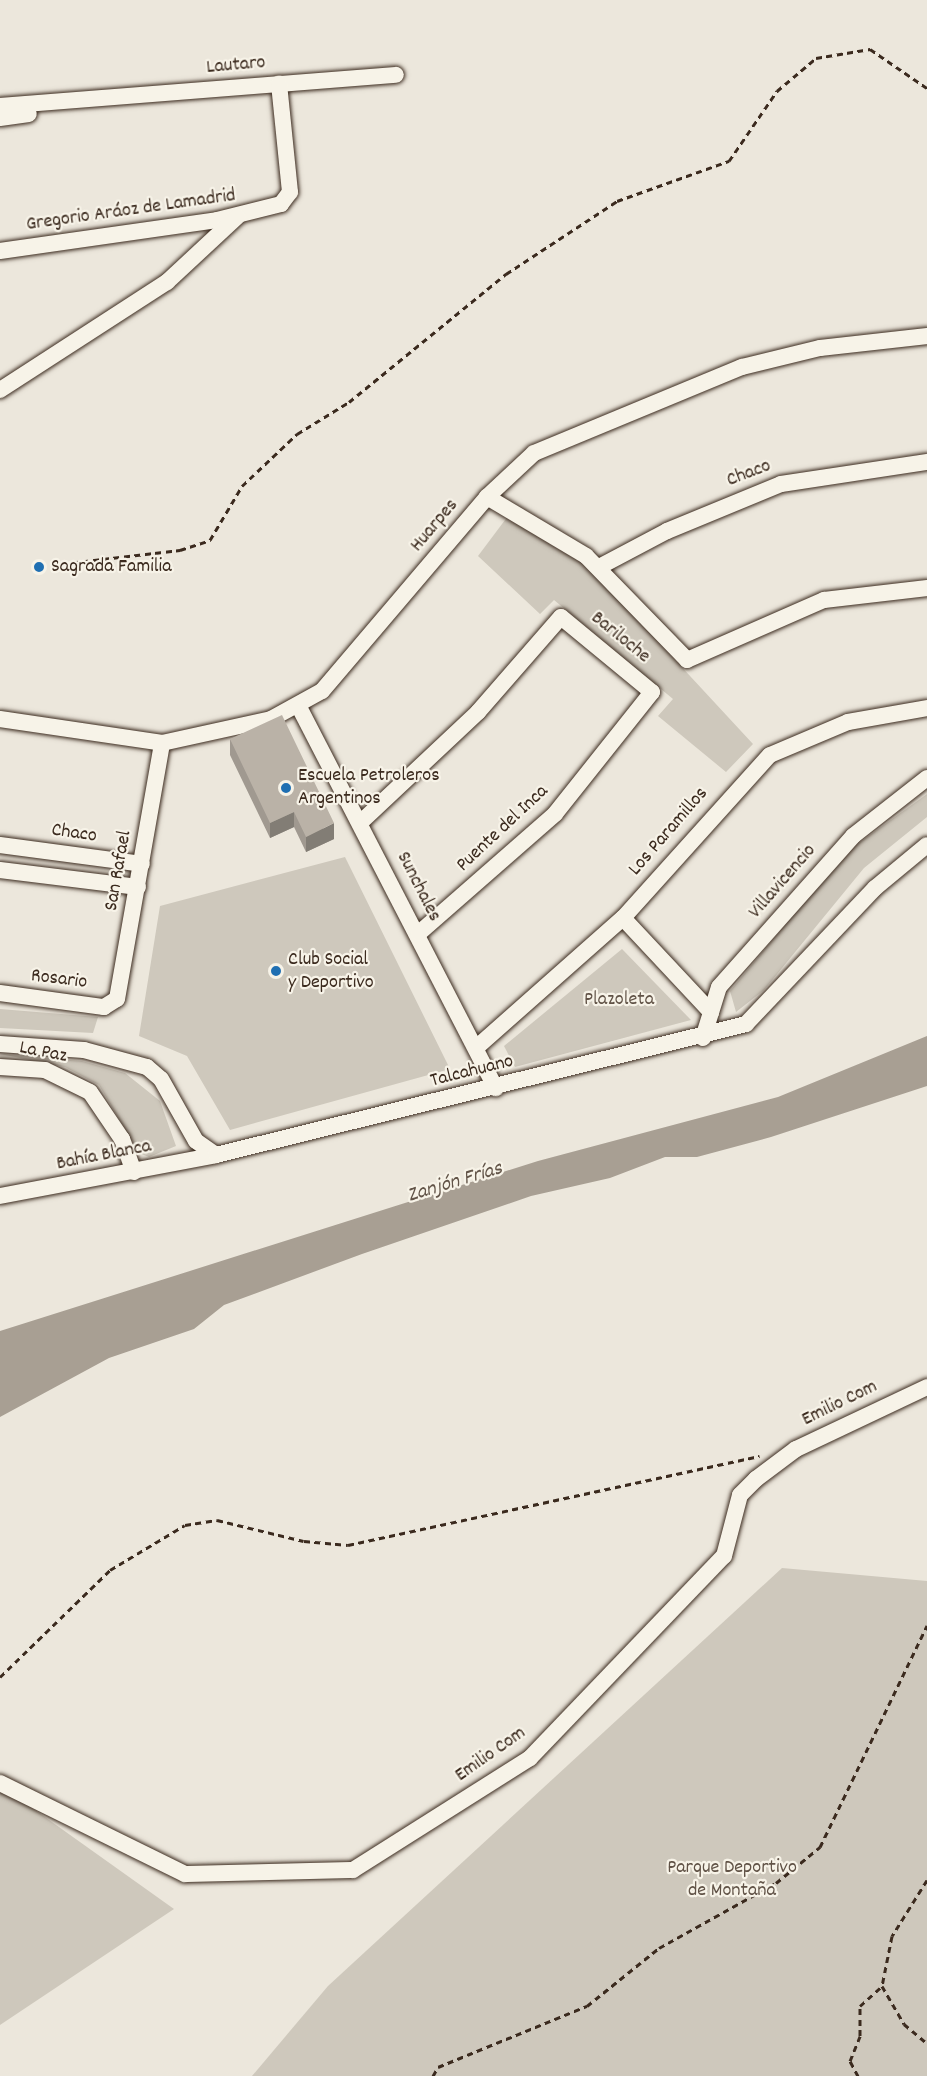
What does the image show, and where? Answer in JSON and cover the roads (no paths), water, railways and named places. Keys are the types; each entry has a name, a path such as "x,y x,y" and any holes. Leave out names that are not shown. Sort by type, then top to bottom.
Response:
{"street":[{"name":"Lautaro","path":"0,106 396,75"},
{"name":"Gregorio Aráoz de Lamadrid","path":"0,251 268,211 290,192 279,84"},
{"name":"Lautaro","path":"0,118 81,101"},
{"path":"0,390 167,282 237,216"},
{"name":"Huarpes","path":"0,719 162,743 224,734 299,707 322,691 487,497 534,453 699,383 820,348 927,336"},
{"name":"Chaco","path":"599,567 667,531 781,484 927,462"},
{"path":"487,497 599,567 687,660 824,600 927,588"},
{"name":"Bariloche","path":"361,822 478,712 561,617 652,692"},
{"name":"Puente del Inca","path":"419,933 555,814 652,692"},
{"name":"Sunchales","path":"299,707 419,933 496,1088"},
{"name":"Los Paramillos","path":"477,1047 622,918 770,755 848,722 927,708"},
{"name":"San Rafael","path":"112,1005 120,992 162,743"},
{"name":"Villavicencio","path":"703,1038 719,987 853,836 927,778"},
{"name":"Chaco","path":"0,845 142,864"},
{"name":"Talcahuano","path":"216,1155 703,1038 746,1024 874,888 927,845"},
{"path":"0,870 138,887"},
{"path":"622,918 711,1012"},
{"name":"Rosario","path":"0,993 112,1005"},
{"path":"0,1044 84,1050 147,1067 161,1079 196,1141 216,1155"},
{"name":"La Paz","path":"0,1067 45,1070 90,1092 122,1139 134,1172"},
{"name":"Bahía Blanca","path":"0,1196 216,1155"},
{"name":"Emilio Com","path":"0,1783 185,1874 353,1870 530,1758 724,1556 740,1495 756,1479 796,1449 927,1387"}],"place":[{"name":"Sagrada Familia","path":"39,567"},
{"name":"Escuela Petroleros Argentinos","path":"286,788"},
{"name":"Club Social y Deportivo","path":"276,971"}],"park label":[{"name":"Plazoleta","path":"619,1000"},
{"name":"Parque Deportivo de Montaña","path":"732,1880"}],"water label":[{"name":"Zanjón Frías","path":"455,1183"}]}
